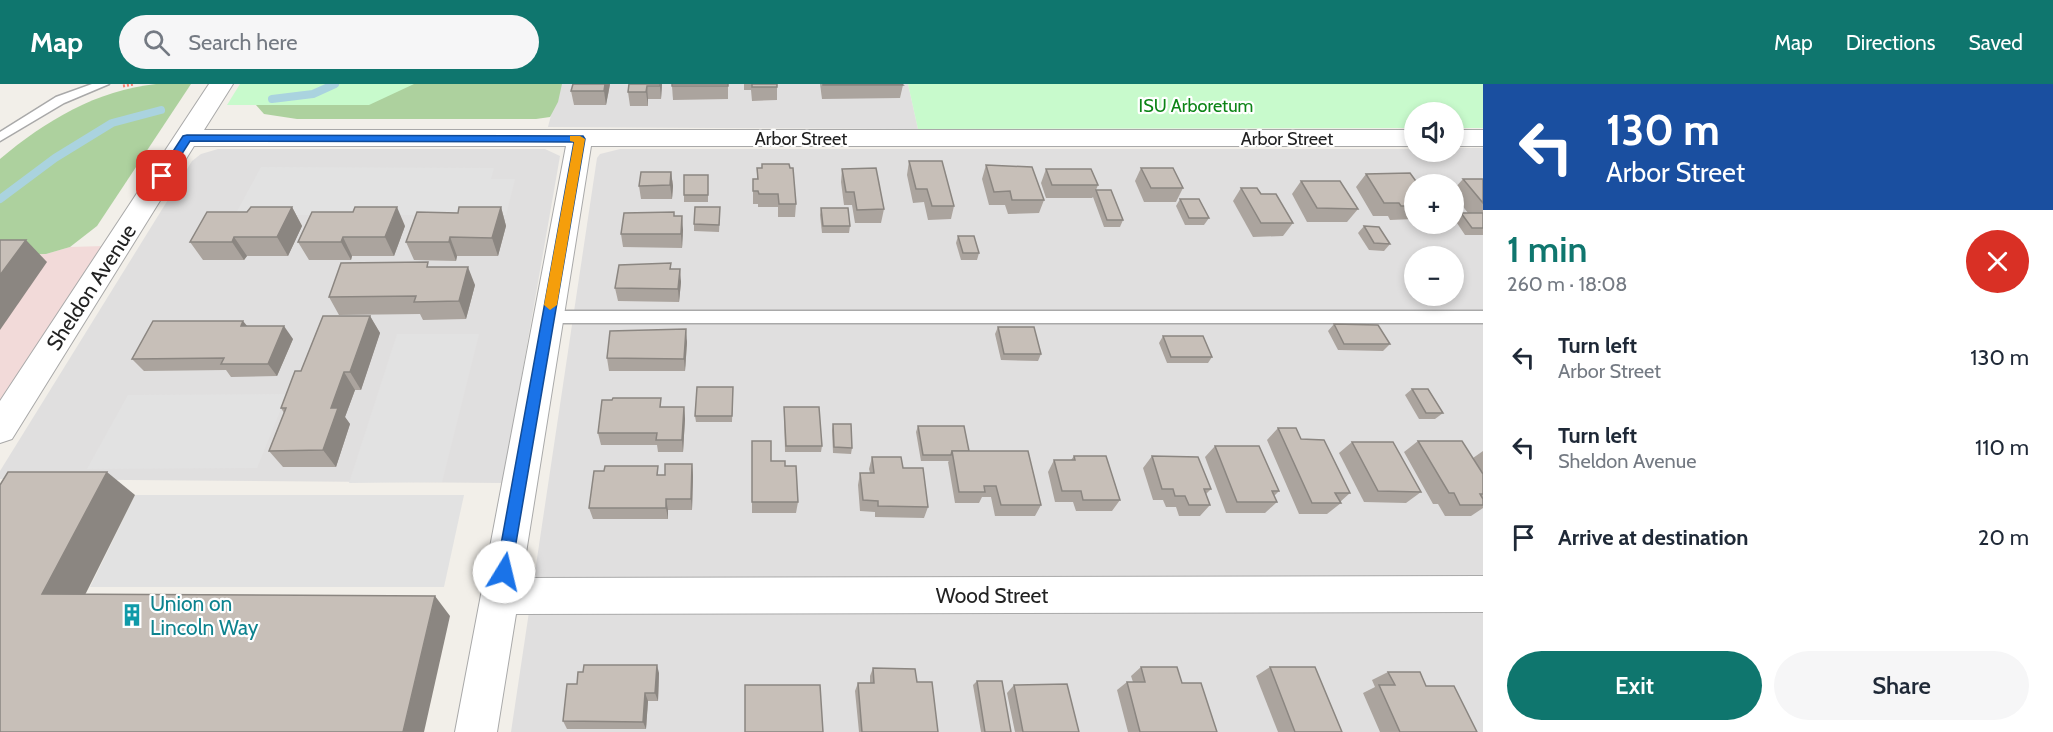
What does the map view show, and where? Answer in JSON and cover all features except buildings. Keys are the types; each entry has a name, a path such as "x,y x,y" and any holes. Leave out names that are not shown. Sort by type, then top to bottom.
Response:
{"street":[{"name":"Sheldon Avenue","path":"0,429 221,84"},
{"name":"Arbor Street","path":"187,138 1404,138"},
{"path":"1464,138 1483,138"},
{"path":"476,732 580,139"},
{"name":"Wood Street","path":"501,596 1483,594"}],"lane":[{"path":"0,137 60,100 103,84"},
{"path":"548,317 1483,317"}],"shaded area":[{"path":"559,84 908,84 918,129 548,127"},
{"path":"1464,148 1483,148 1483,732 511,732 597,158 600,154 620,149 1404,149 1404,162 1464,162"},
{"path":"218,149 545,149 560,156 503,483 0,479 0,471 192,161 201,154"},
{"path":"261,167 494,168 491,179 515,179 506,215 235,215"},
{"path":"104,246 0,402 0,255 46,254 70,247"},
{"path":"397,334 479,334 442,482 349,483"},
{"path":"287,394 257,468 87,469 128,395"},
{"path":"135,495 464,495 444,587 90,587"}],"green space":[{"path":"156,84 191,84 97,226 70,247 46,254 0,255 0,159 35,132 93,100 134,87"},
{"path":"240,84 414,84 369,105 227,105"},
{"path":"256,84 562,84 558,102 550,117 536,119 297,119 264,114 256,105"},
{"name":"ISU Arboretum","path":"908,84 1483,84 1483,128 1464,128 1464,102 1404,102 1404,128 918,129"}],"waterway":[{"path":"272,99 313,94 335,84"},
{"path":"0,199 55,158 112,123 161,110"}],"slow traffic":[{"path":"550,305 580,139 573,139"}],"place":[{"name":"Union on Lincoln Way","path":"132,615"}],"route":[{"path":"162,176 187,138 580,139 504,572"}]}
